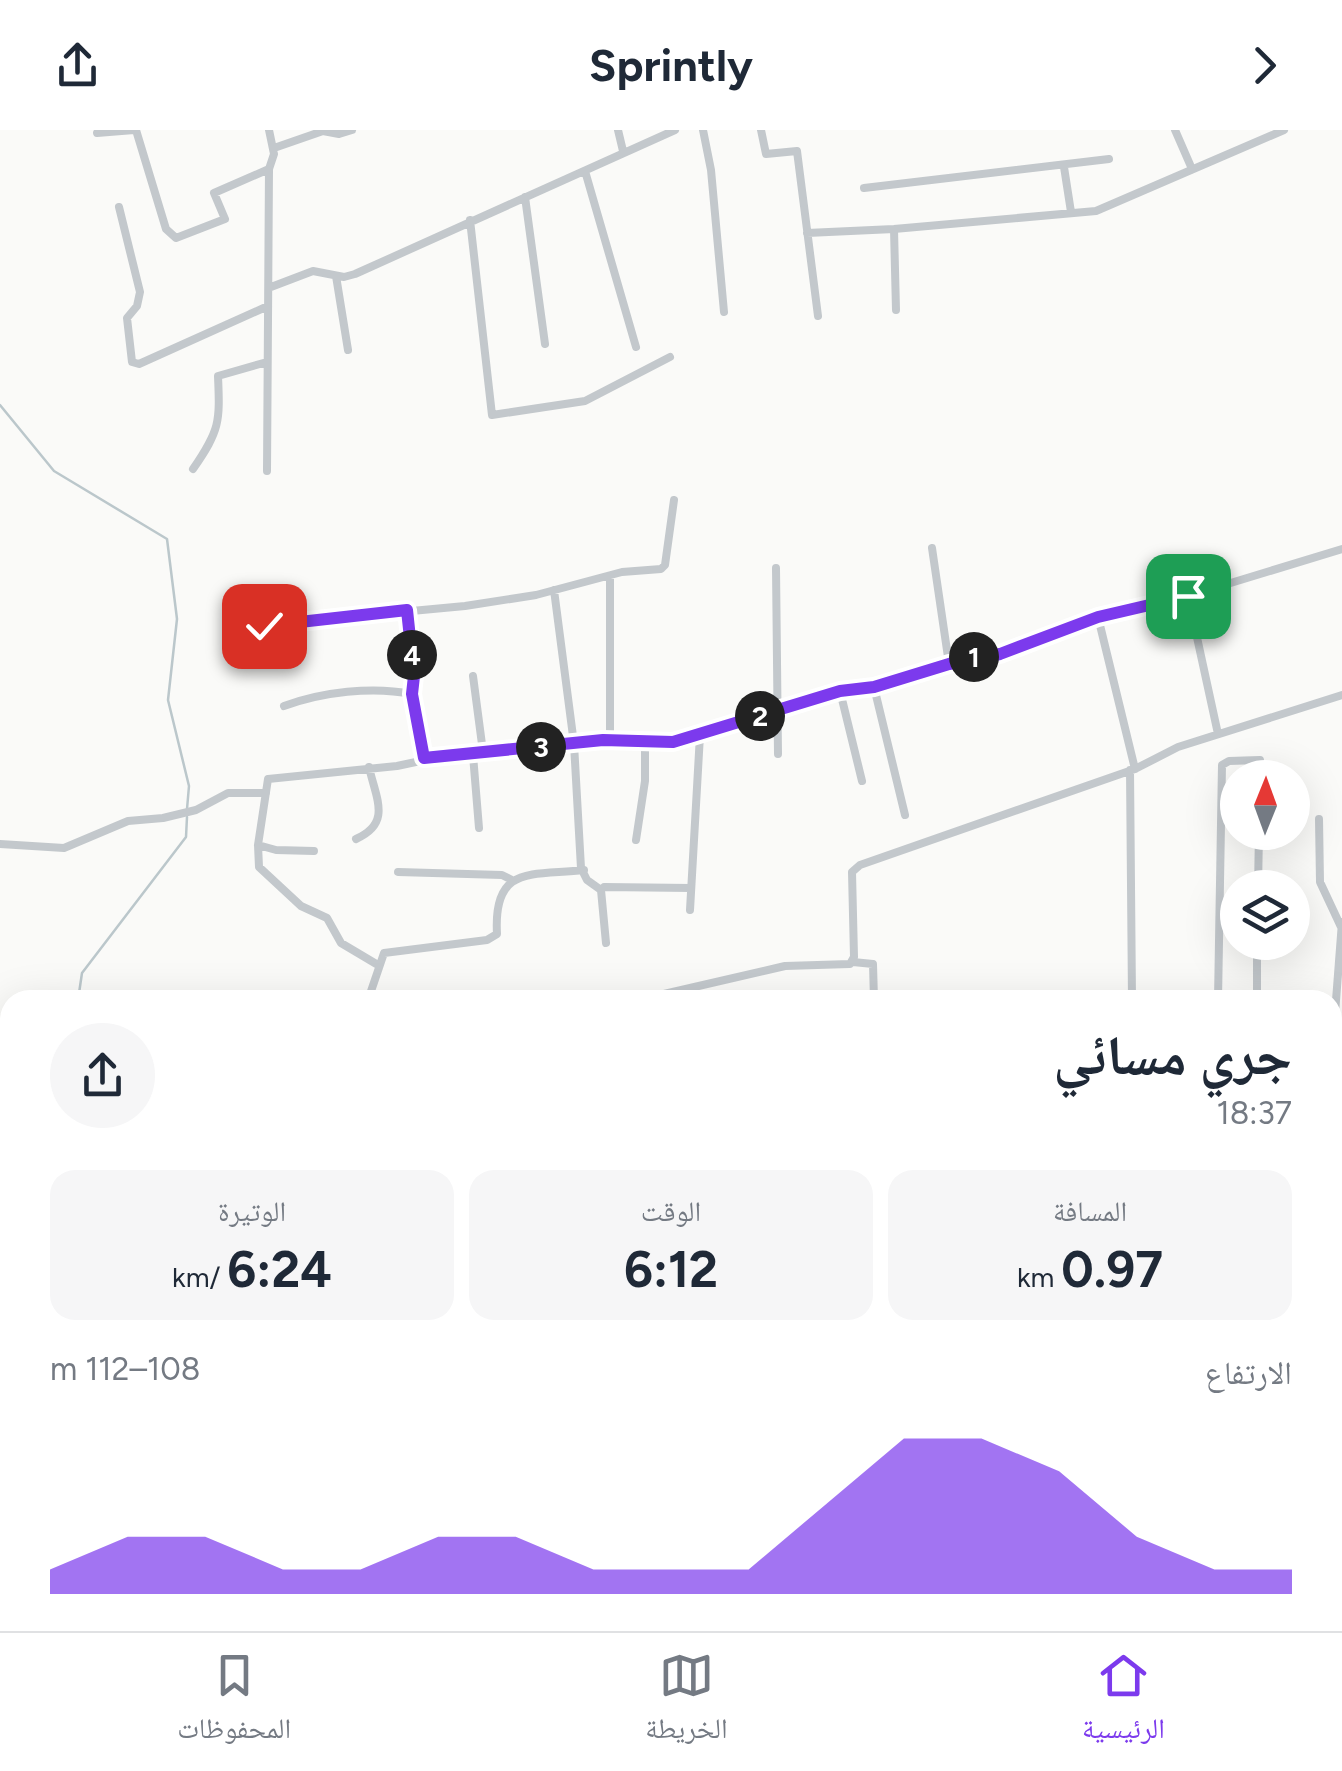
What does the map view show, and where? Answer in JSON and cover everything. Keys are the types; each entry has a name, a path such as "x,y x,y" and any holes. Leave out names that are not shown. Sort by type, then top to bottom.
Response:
{"street":[{"path":"98,134 135,130 166,229 176,238 225,219 214,192 270,168"},
{"path":"268,470 270,168 274,148 269,130"},
{"path":"274,148 323,131 352,130"},
{"path":"618,130 624,151"},
{"path":"270,287 313,271 336,276 355,274 674,130"},
{"path":"703,130 712,170 724,312"},
{"path":"761,130 766,154 797,151 818,316"},
{"path":"1175,130 1192,168"},
{"path":"808,233 894,230 1096,210 1281,131"},
{"path":"864,188 1109,160"},
{"path":"1064,167 1071,212"},
{"path":"585,172 636,347"},
{"path":"525,196 546,344"},
{"path":"119,207 139,286 138,306 127,318 135,364 268,306"},
{"path":"470,220 492,415 584,401 670,357"},
{"path":"894,230 896,310"},
{"path":"336,276 348,350"},
{"path":"193,468 220,422 218,376 267,362"},
{"path":"252,626 465,606 661,569 665,565 674,500"},
{"path":"932,548 949,664"},
{"path":"378,965 341,943 327,918 300,906 280,883 265,873 258,859 258,845 268,779 397,766 424,758 574,744 673,742 840,691 874,687 949,664 1000,654 1098,617 1188,596 1342,549"},
{"path":"776,568 778,754"},
{"path":"610,576 610,741"},
{"path":"554,590 574,744 584,870 587,880 601,890 606,943"},
{"path":"1188,596 1218,734"},
{"path":"407,610 414,676 412,694 424,758"},
{"path":"1098,617 1133,770 1132,990"},
{"path":"473,676 478,828"},
{"path":"874,687 906,815"},
{"path":"284,706 320,695 389,690 412,694"},
{"path":"840,691 862,780"},
{"path":"853,962 854,868 1133,770 1178,747 1342,694"},
{"path":"690,910 700,735"},
{"path":"636,840 645,781 645,740"},
{"path":"356,839 372,832 378,820 369,767"},
{"path":"0,844 64,848 128,822 196,810 228,792 266,793"},
{"path":"1318,818 1320,886 1342,926 1337,990"},
{"path":"258,845 276,850 314,851"},
{"path":"1218,990 1221,850"},
{"path":"371,990 384,953 465,945 493,938 497,934 497,911 506,885 512,880 536,872 584,870"},
{"path":"398,872 502,875 512,880"},
{"path":"601,890 691,888"},
{"path":"1257,960 1257,990"},
{"path":"681,990 785,966 853,962 873,964 874,990"}],"waterway":[{"path":"0,405 54,471 167,539 177,619 168,700 189,786 187,809"},
{"path":"79,990 82,973 186,837 187,817"}],"route":[{"path":"264,626 407,610 414,676 412,694 424,758 603,740 673,742 840,691 874,687 949,664 1000,654 1098,617 1188,596"}]}
